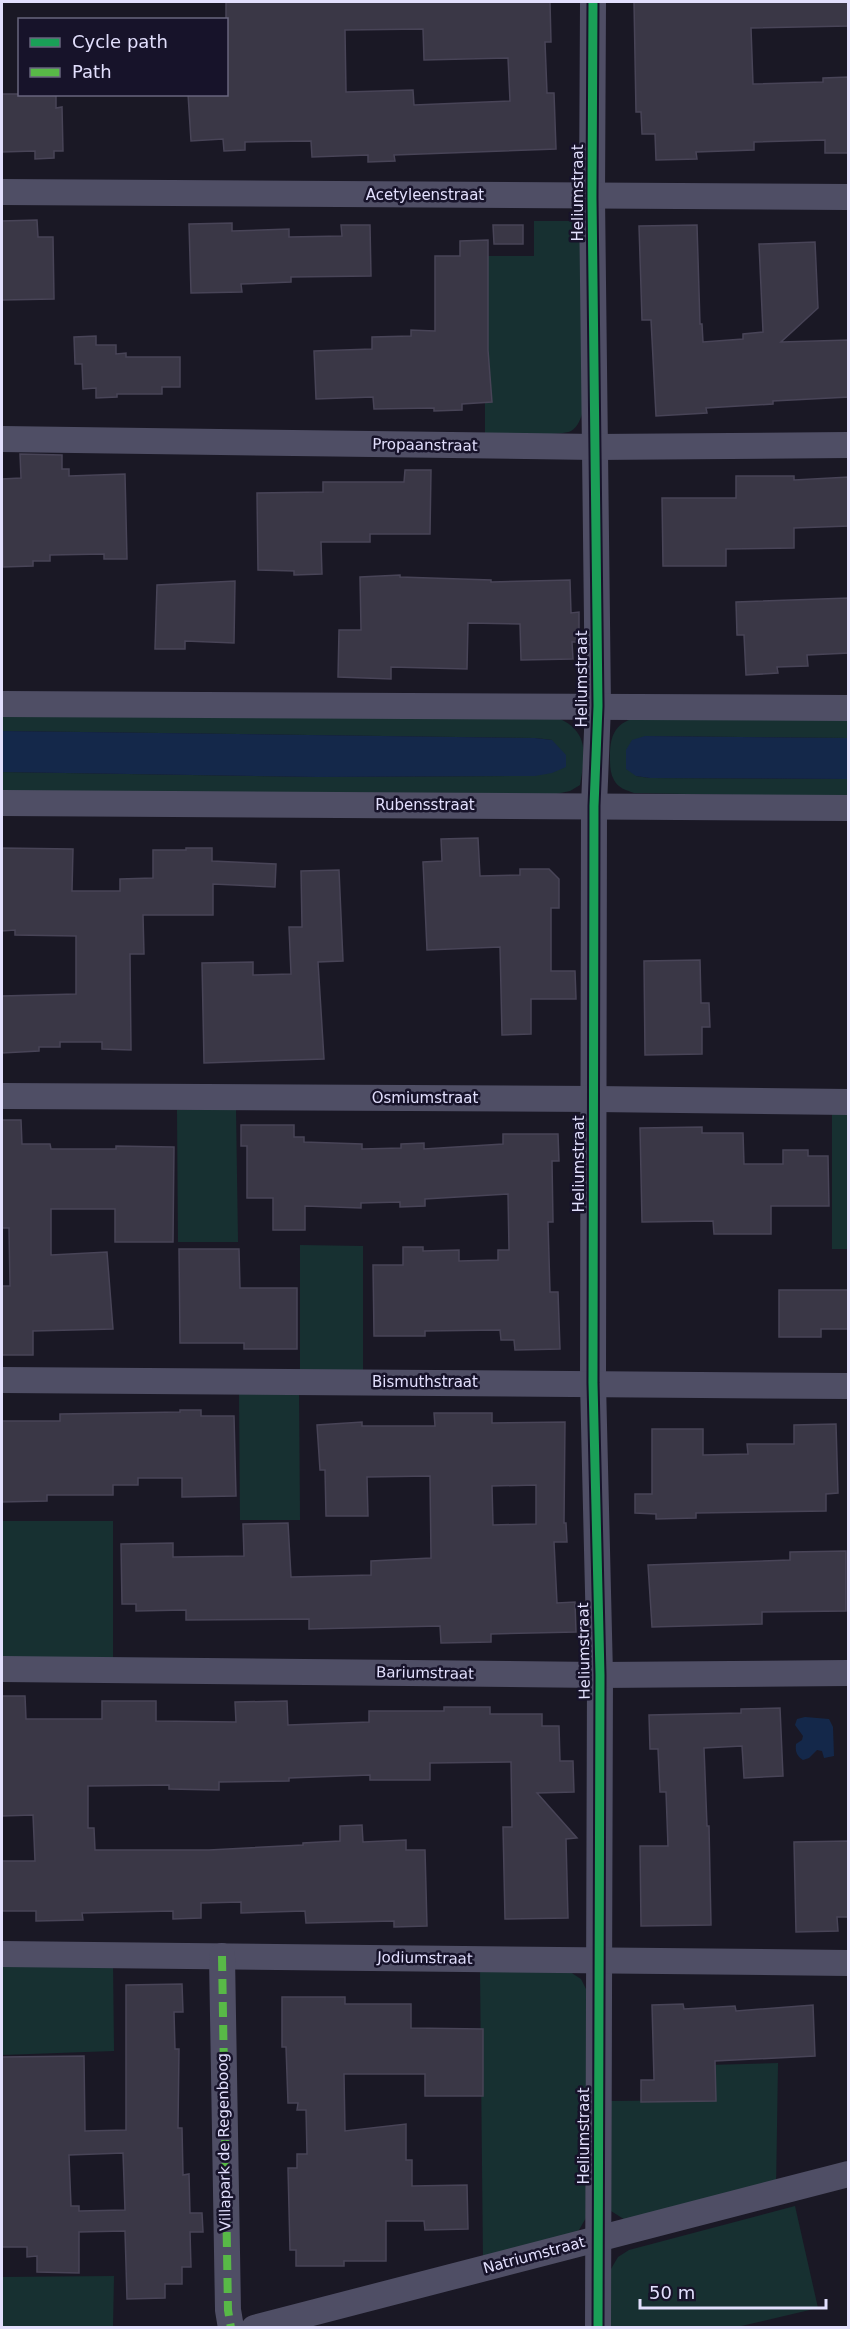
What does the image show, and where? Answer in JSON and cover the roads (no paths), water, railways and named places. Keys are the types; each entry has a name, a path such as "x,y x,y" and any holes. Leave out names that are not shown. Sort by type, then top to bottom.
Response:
{"street":[{"name":"Heliumstraat","path":"593,2 592,196 598,706 594,806 593,1383 600,1675 598,2328"},
{"name":"Acetyleenstraat","path":"2,192 849,196"},
{"name":"Propaanstraat","path":"2,439 595,447 849,445"},
{"path":"2,704 849,708"},
{"name":"Rubensstraat","path":"2,803 849,808"},
{"name":"Osmiumstraat","path":"2,1096 595,1098 849,1102"},
{"name":"Bismuthstraat","path":"2,1380 849,1386"},
{"name":"Bariumstraat","path":"2,1669 600,1675 849,1673"},
{"name":"Jodiumstraat","path":"2,1954 849,1963"},
{"name":"Villapark de Regenboog","path":"222,1956 228,2310 231,2328"},
{"name":"Natriumstraat","path":"254,2328 849,2174"}],"water":[{"path":"2,731 535,738 552,740 566,755 566,767 552,773 535,776 318,777 2,772"},
{"path":"645,736 848,738 848,779 650,778 636,776 626,769 626,750 632,740"},
{"path":"805,1717 829,1719 833,1727 834,1756 824,1758 822,1751 817,1750 809,1758 803,1760 798,1755 796,1744 802,1740 803,1736 795,1725 797,1719"}]}
